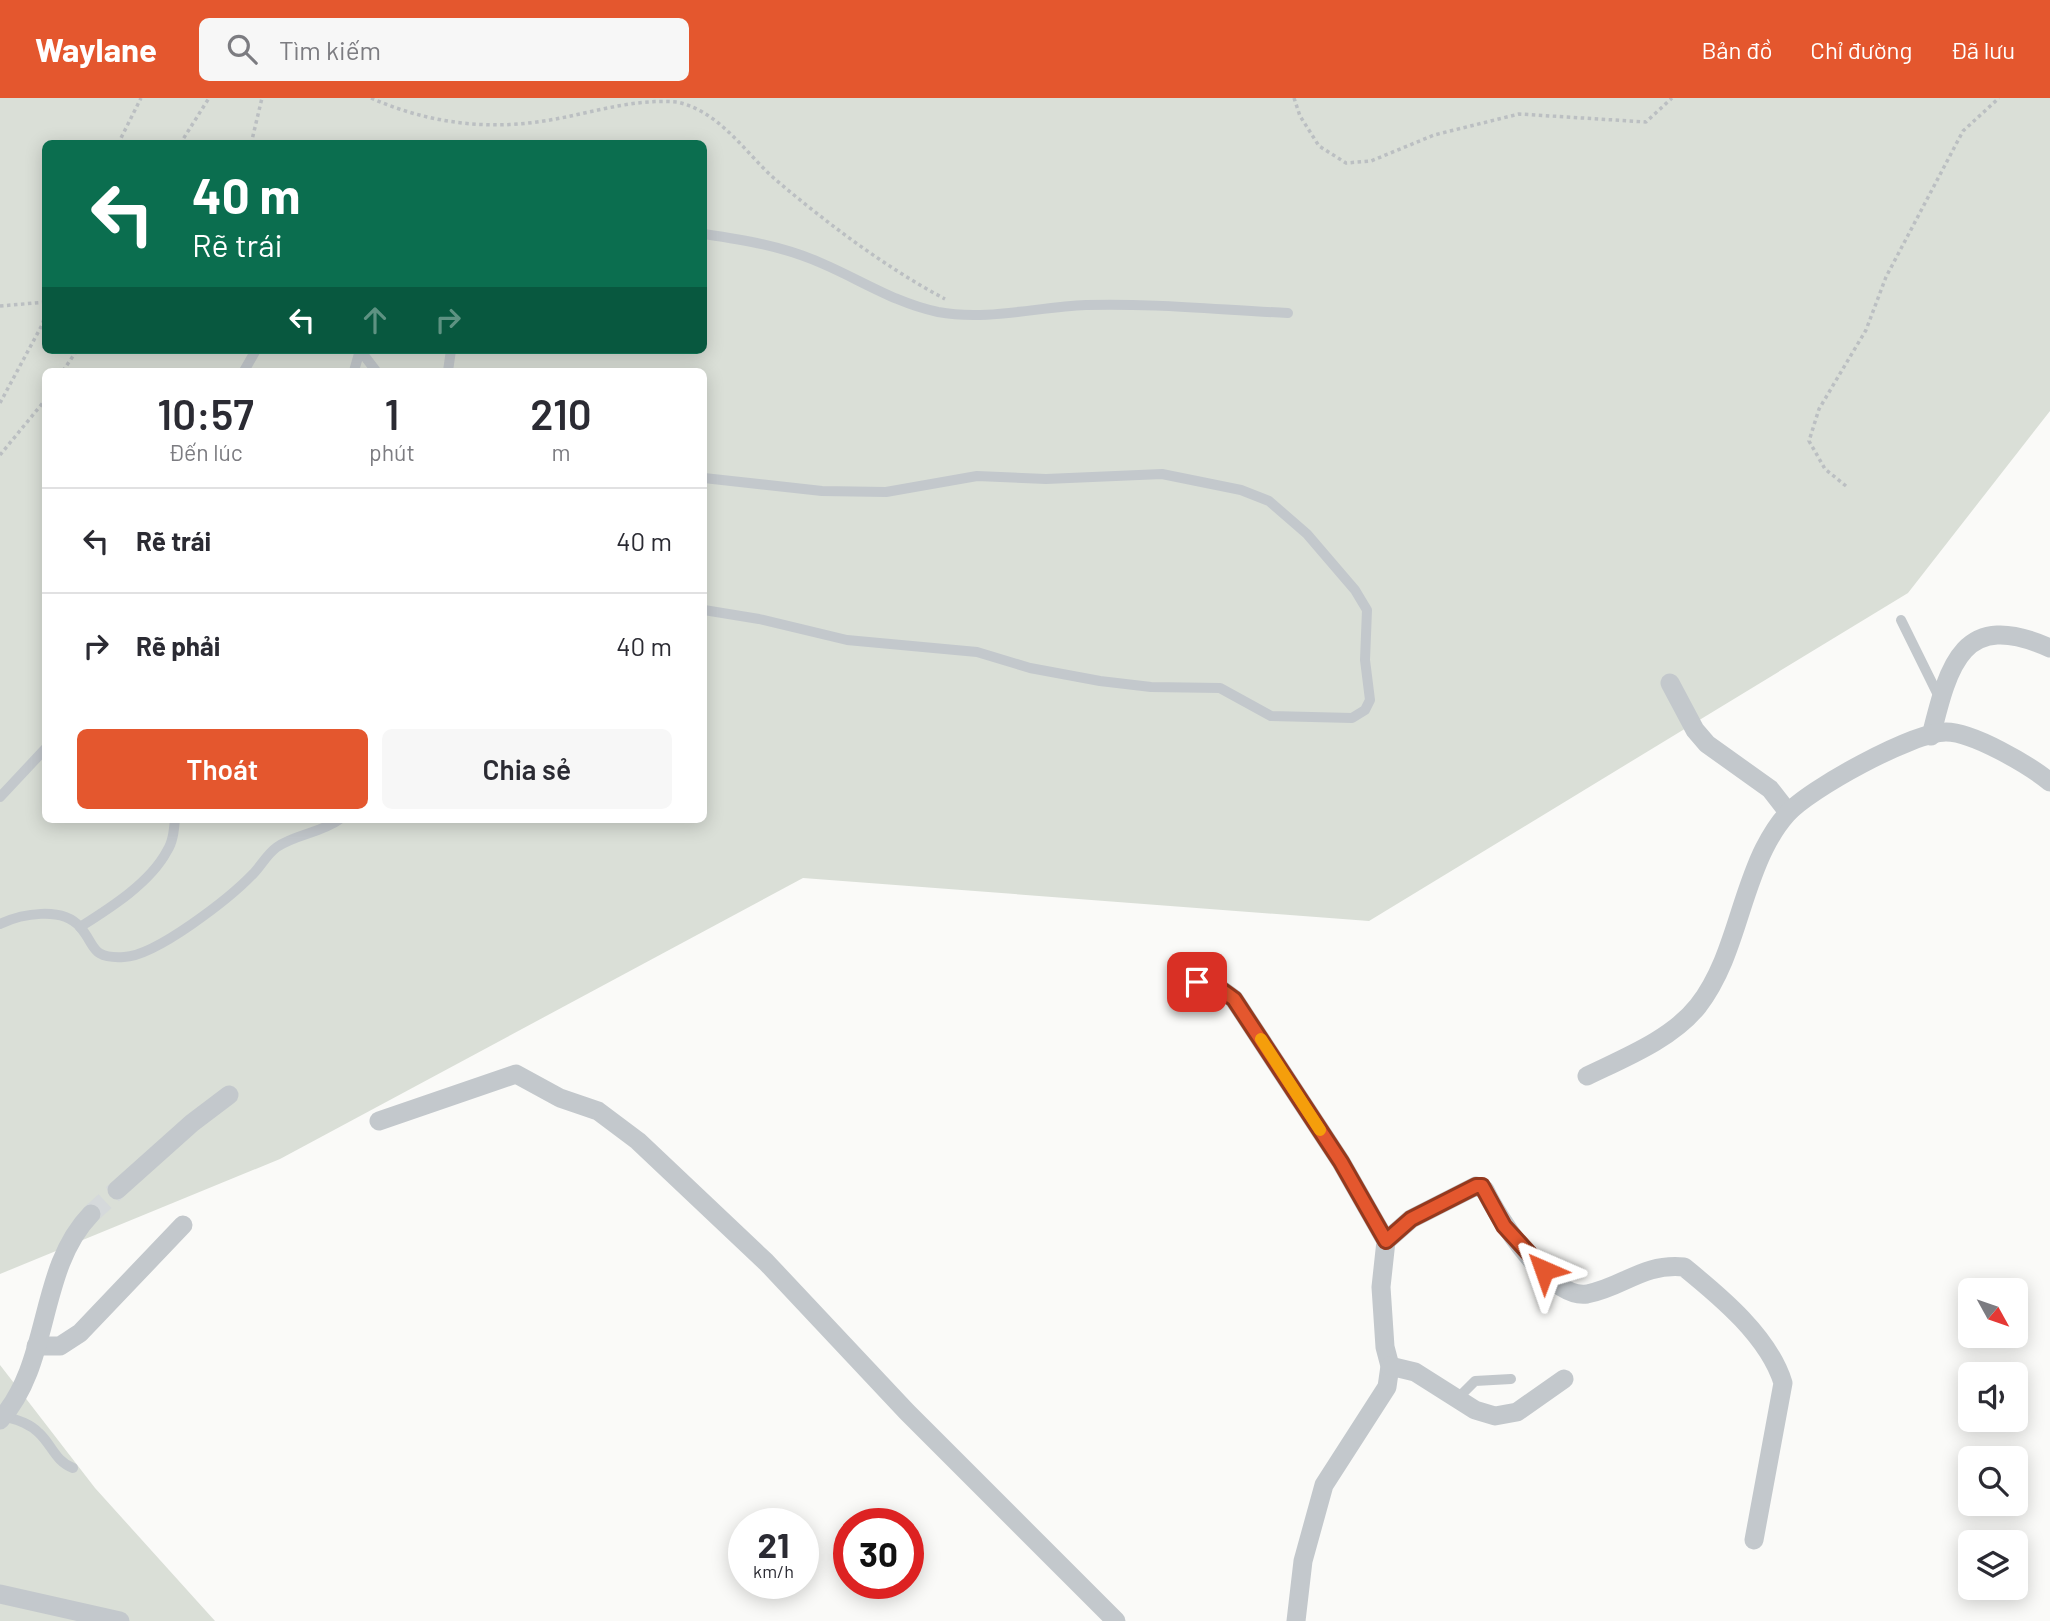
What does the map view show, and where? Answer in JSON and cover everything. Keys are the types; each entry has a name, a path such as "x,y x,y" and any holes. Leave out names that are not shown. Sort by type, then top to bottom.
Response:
{"street":[{"path":"1931,736 1940,699 1957,659 1968,644 1980,637 2006,635 2028,638 2050,648"},
{"path":"1670,683 1695,730 1721,756 1770,789 1788,812"},
{"path":"1587,1076 1633,1053 1679,1024 1698,1006 1716,976 1763,851 1788,812 1848,770 1943,732 1963,735 2025,765 2050,782"},
{"path":"1178,979 1216,986 1234,999 1341,1162 1386,1241 1381,1287 1385,1347 1390,1366 1387,1387 1324,1485 1303,1561 1296,1621"},
{"path":"379,1121 516,1074 560,1098 598,1111 638,1141 766,1262 907,1412 1116,1621"},
{"path":"117,1190 192,1123 229,1095"},
{"path":"1386,1241 1411,1219 1476,1186 1486,1190 1504,1226 1532,1260 1573,1293 1587,1294 1658,1266 1684,1267 1753,1332 1777,1364 1783,1384 1754,1540"},
{"path":"2,1418 29,1370 62,1256 75,1230 91,1214"},
{"path":"36,1346 60,1346 80,1333 183,1225"},
{"path":"1390,1366 1415,1372 1475,1410 1494,1416 1517,1412 1564,1379"},
{"path":"0,1594 120,1621"}],"lane":[{"path":"707,234 769,244 821,263 877,293 938,312 982,315 1097,305 1288,313"},
{"path":"363,354 374,368"},
{"path":"707,478 822,491 886,492 977,476 1046,479 1162,474 1241,490 1269,501 1307,534 1355,590 1367,610 1366,660 1370,699 1365,710 1352,718 1271,716 1220,688 1151,687 1100,681 1030,668 977,652 848,640 759,619 707,610"},
{"path":"1901,620 1940,699"},
{"path":"0,797 42,752"},
{"path":"80,927 128,892 160,862 169,849 175,823"},
{"path":"0,924 14,917 44,913 69,919 80,927 88,944 100,954 127,957 147,949 208,914 287,841 320,831 333,823"},
{"path":"1458,1398 1475,1381 1511,1379"},
{"path":"2,1418 26,1423 40,1434 64,1464 74,1468"}],"path":[{"path":"120,140 141,98"},
{"path":"183,140 209,98"},
{"path":"252,140 262,98"},
{"path":"371,98 439,121 484,125 537,122 631,101 677,102 707,114 738,140 775,178 852,239 913,282 949,300"},
{"path":"1294,98 1300,116 1319,146 1346,163 1371,161 1434,135 1519,114 1646,122 1672,98"},
{"path":"1846,486 1825,469 1808,441 1819,409 1866,330 1886,277 1963,131 1999,98"},
{"path":"0,306 42,302"},
{"path":"0,403 42,325"},
{"path":"0,455 42,404"}],"shaded area":[{"path":"0,98 2050,98 2050,411 1908,593 1369,921 803,878 280,1159 0,1274"},
{"path":"0,1365 95,1488 215,1621 0,1621"}],"tunnel":[{"path":"91,1214 117,1190"}],"slow traffic":[{"path":"1261,1039 1320,1130"}],"route":[{"path":"1197,982 1225,990 1234,999 1341,1162 1383,1231 1386,1241 1411,1219 1476,1186 1482,1186 1504,1226 1532,1260 1544,1270"}]}
